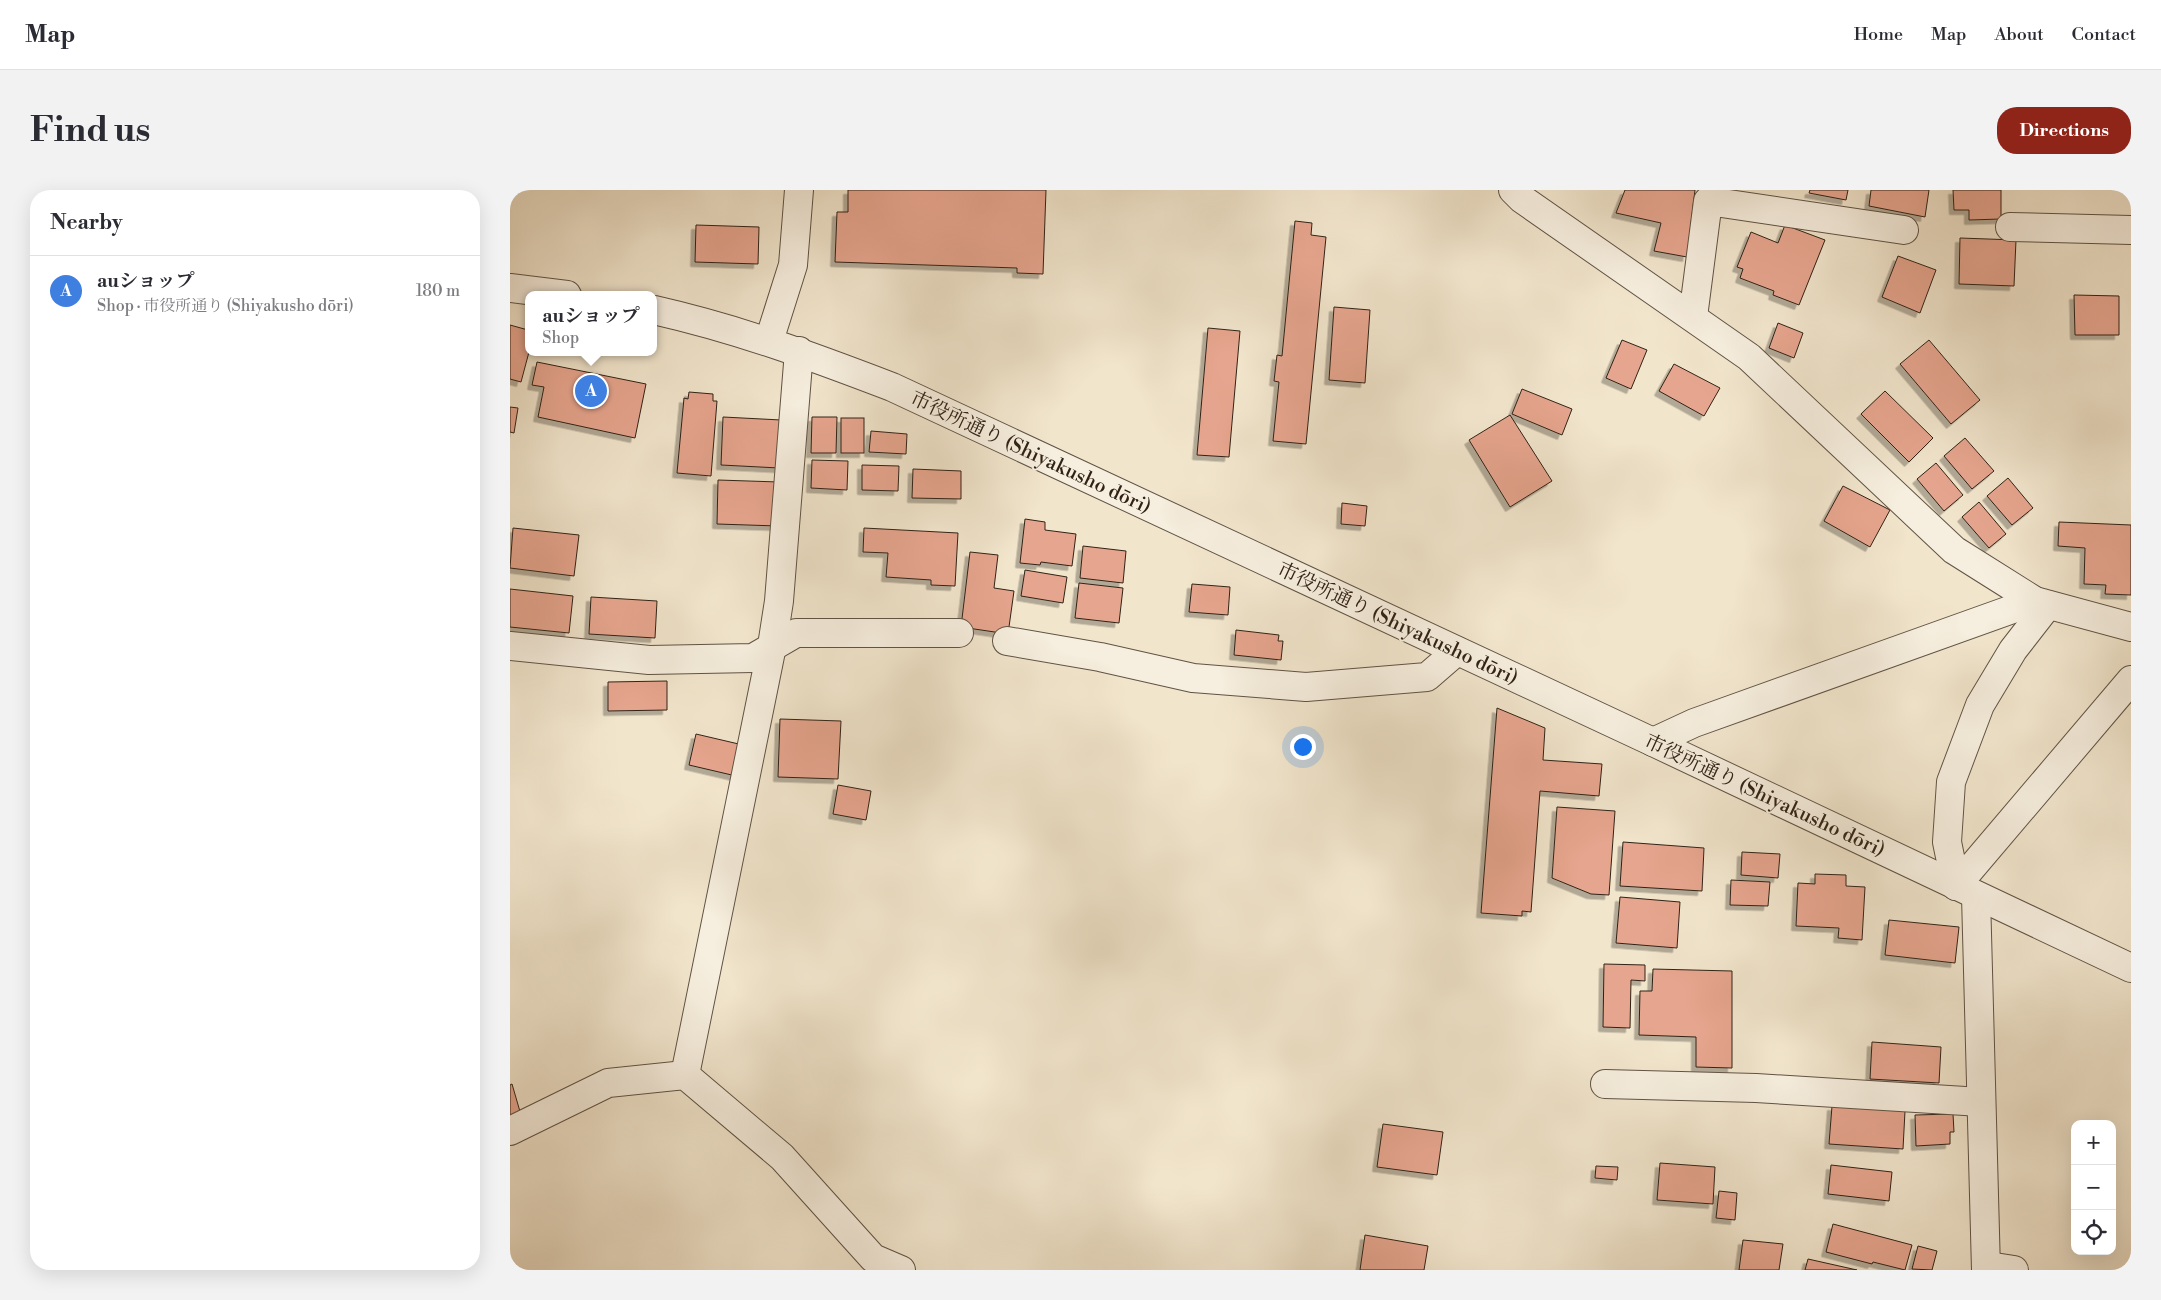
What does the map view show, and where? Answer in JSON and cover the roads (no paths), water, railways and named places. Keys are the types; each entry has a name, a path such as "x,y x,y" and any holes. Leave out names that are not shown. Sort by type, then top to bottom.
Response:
{"street":[{"path":"769,341 793,265 799,190"},
{"path":"1513,190 1522,199 1749,357 1954,550 2041,603 2131,627"},
{"path":"1692,317 1708,200 1904,230"},
{"path":"2010,227 2131,230"},
{"path":"510,288 534,291"},
{"name":"市役所通り (Shiyakusho dōri)","path":"657,311 721,326 769,341 892,387 2131,968"},
{"path":"685,1075 772,646 779,601 799,351"},
{"path":"1652,742 1704,720 2041,603"},
{"path":"2014,1270 1987,1268 1981,1102 1966,891 1947,842 1951,782 1980,705 2041,603"},
{"path":"510,646 649,660 753,658 796,633 959,633"},
{"path":"1007,641 1100,657 1193,678 1306,687 1427,677 1457,651"},
{"path":"1966,891 2131,680"},
{"path":"510,1131 608,1083 685,1075 782,1157 873,1258 900,1270"},
{"path":"1605,1084 1756,1088 1981,1102"}],"place":[{"name":"auショップ","path":"591,391"}]}
